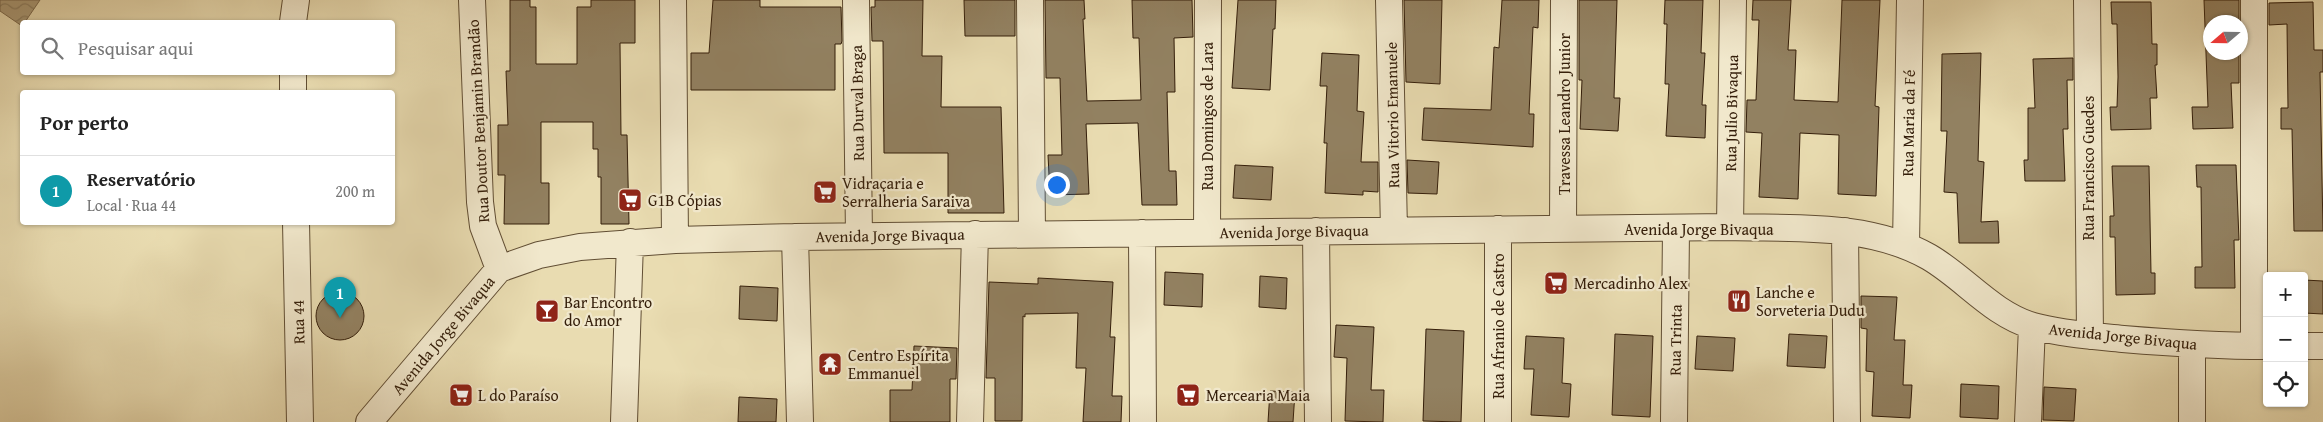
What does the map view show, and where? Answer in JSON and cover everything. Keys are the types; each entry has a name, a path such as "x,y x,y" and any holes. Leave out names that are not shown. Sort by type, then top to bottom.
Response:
{"street":[{"path":"293,20 296,0"},
{"name":"Rua Doutor Benjamin Brandão","path":"472,0 480,202 483,226 499,269"},
{"path":"673,0 675,240"},
{"name":"Rua Durval Braga","path":"856,0 859,236"},
{"path":"1030,0 1032,234"},
{"name":"Rua Domingos de Lara","path":"1206,232 1208,0"},
{"name":"Rua Vitorio Emanuele","path":"1389,0 1394,230"},
{"name":"Travessa Leandro Junior","path":"1563,229 1564,0"},
{"name":"Rua Julio Bivaqua","path":"1730,226 1733,0"},
{"name":"Rua Maria da Fé","path":"1906,245 1910,0"},
{"name":"Rua Francisco Guedes","path":"2087,0 2090,336"},
{"path":"2254,0 2260,346"},
{"path":"293,75 293,90"},
{"name":"Rua 44","path":"296,225 300,422"},
{"name":"Avenida Jorge Bivaqua","path":"369,422 499,269 539,255 580,247 675,240 975,234 1676,229 1730,226 1845,230 1906,245 1931,258 1993,306 2032,326 2090,336 2192,345 2260,346"},
{"name":"Rua Trinta","path":"1674,422 1676,229"},
{"name":"Rua Afranio de Castro","path":"1498,230 1498,422"},
{"path":"1845,230 1847,422"},
{"path":"1316,231 1318,422"},
{"path":"1142,233 1143,422"},
{"path":"970,422 975,234"},
{"path":"795,237 800,422"},
{"path":"624,422 630,242"},
{"path":"2028,422 2032,326"},
{"path":"2192,345 2192,422"},
{"path":"2308,346 2323,346"}],"water":[{"path":"0,0 40,0 26,20 20,20 20,25 0,11"}],"building":[{"path":"510,0 530,0 530,7 536,7 536,64 577,64 577,7 591,7 591,0 635,0 635,43 620,43 621,135 627,135 629,224 601,224 601,177 598,177 598,149 593,149 593,122 541,122 541,183 549,183 549,224 504,224 505,175 498,175 498,125 508,125 506,71 510,71"},
{"path":"713,0 760,0 760,7 841,7 842,41 841,44 835,44 835,90 691,90 691,53 709,53"},
{"path":"875,0 923,0 922,56 942,56 941,107 1001,107 1004,213 948,213 948,153 884,153 883,41 872,41 871,7 875,7"},
{"path":"964,0 1015,0 1015,36 965,36"},
{"path":"1045,0 1084,0 1085,19 1083,19 1087,101 1141,100 1139,38 1133,38 1132,0 1192,0 1193,37 1174,38 1175,92 1167,92 1169,171 1176,171 1177,205 1142,205 1138,123 1086,124 1089,194 1050,195 1048,155 1062,155 1060,78 1046,78"},
{"path":"1238,0 1276,0 1270,90 1232,88"},
{"path":"1404,0 1442,0 1440,84 1406,82"},
{"path":"1502,0 1539,0 1538,28 1533,27 1529,114 1534,114 1533,147 1422,140 1424,108 1491,110 1494,47 1499,48"},
{"path":"1579,0 1617,0 1614,98 1620,98 1618,131 1580,129 1582,80 1579,80"},
{"path":"1665,0 1703,0 1701,53 1705,53 1702,105 1706,105 1705,138 1666,136 1669,84 1665,84 1667,24 1664,24"},
{"path":"1753,0 1791,0 1788,50 1796,50 1794,100 1838,102 1842,0 1880,0 1875,106 1879,107 1876,196 1838,194 1839,135 1800,133 1798,199 1759,197 1762,133 1746,132 1747,100 1756,100 1759,20 1752,20"},
{"path":"2204,0 2239,0 2239,15 2205,15"},
{"path":"2111,2 2151,2 2152,44 2157,44 2157,65 2155,65 2157,98 2150,98 2151,129 2111,130 2110,107 2117,107 2118,77 2117,24 2112,24"},
{"path":"2313,2 2314,50 2323,50 2323,72 2320,72 2323,231 2294,231 2292,129 2281,129 2281,108 2288,108 2287,24 2269,25 2269,3"},
{"path":"1322,53 1359,55 1357,111 1364,112 1361,162 1378,162 1378,192 1363,191 1363,195 1325,193 1327,143 1324,143 1327,86 1320,86"},
{"path":"1981,53 1978,161 1984,162 1981,222 1998,221 1999,243 1959,243 1957,193 1944,192 1947,131 1941,131 1942,54"},
{"path":"2073,58 2073,80 2067,80 2068,129 2063,129 2065,181 2025,181 2024,160 2028,160 2028,108 2035,108 2033,59"},
{"path":"2206,60 2239,60 2239,83 2231,83 2233,128 2193,129 2192,107 2208,107"},
{"path":"1407,160 1439,162 1437,194 1408,193"},
{"path":"1235,165 1273,167 1271,200 1233,198"},
{"path":"2196,165 2236,165 2239,240 2234,240 2235,288 2195,288 2195,267 2202,267 2201,187 2197,187"},
{"path":"2112,166 2149,166 2151,273 2155,273 2155,294 2116,295 2115,237 2110,237 2110,216 2114,216"},
{"path":"1165,272 1203,274 1202,307 1164,305"},
{"path":"1260,276 1287,278 1286,309 1259,307"},
{"path":"1038,278 1113,282 1110,337 1115,337 1112,396 1122,396 1121,422 1083,422 1086,368 1076,368 1078,313 1025,314 1025,317 1023,316 1022,421 995,421 995,378 986,378 989,282 1038,284"},
{"path":"2308,280 2323,281 2323,314 2308,313"},
{"path":"740,286 778,288 777,321 739,319"},
{"path":"335,292 345,292 357,299 364,311 364,321 357,333 345,340 335,340 327,336 320,329 316,321 316,311 320,303 327,296"},
{"path":"1861,296 1897,297 1894,340 1905,340 1903,385 1912,385 1910,418 1872,416 1874,372 1866,371 1867,329 1861,328"},
{"path":"1336,325 1374,327 1371,390 1384,390 1383,422 1345,421 1347,358 1334,357"},
{"path":"1426,329 1464,331 1461,422 1423,421"},
{"path":"1615,334 1653,336 1650,417 1612,415"},
{"path":"1789,334 1827,336 1825,368 1787,366"},
{"path":"1526,336 1564,338 1562,383 1571,384 1569,417 1531,415 1534,369 1524,369"},
{"path":"1697,336 1735,338 1733,371 1695,369"},
{"path":"914,346 957,348 956,379 950,379 950,422 890,422 890,390 912,390"},
{"path":"1961,384 1999,386 1998,419 1960,417"},
{"path":"2044,387 2076,389 2074,421 2043,420"},
{"path":"1270,391 1295,392 1293,422 1268,422"},
{"path":"739,397 777,399 776,422 738,422"}],"place":[{"name":"Vidraçaria e Serralheria Saraiva","path":"825,192"},
{"name":"G1B Cópias","path":"630,200"},
{"name":"Mercadinho Alex","path":"1556,283"},
{"name":"Lanche e Sorveteria Dudu","path":"1739,301"},
{"name":"Bar Encontro do Amor","path":"547,311"},
{"name":"Reservatório","path":"340,318"},
{"name":"Centro Espírita Emmanuel","path":"830,364"},
{"name":"L do Paraíso","path":"461,395"},
{"name":"Mercearia Maia","path":"1188,395"}]}
